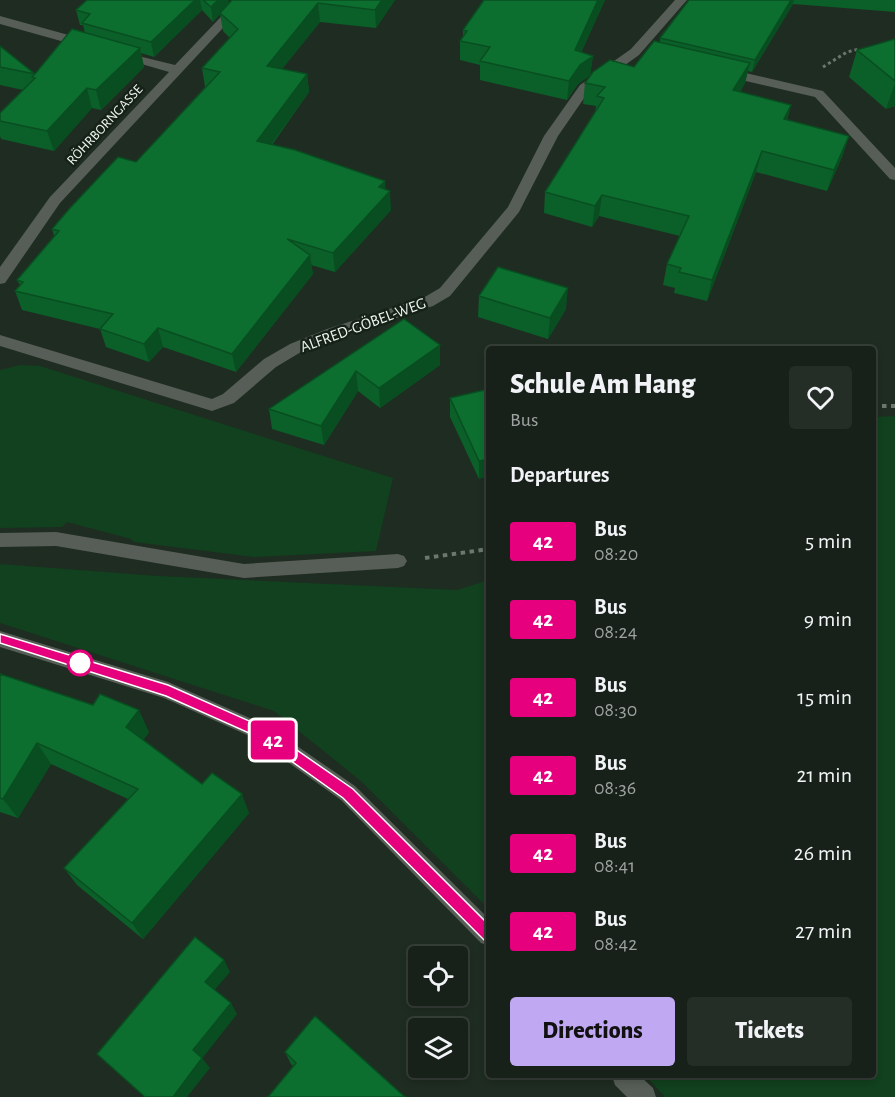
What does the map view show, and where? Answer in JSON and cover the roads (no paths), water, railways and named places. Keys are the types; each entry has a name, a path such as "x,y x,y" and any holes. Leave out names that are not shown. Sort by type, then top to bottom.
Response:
{"street":[{"name":"RÖHRBORNGASSE","path":"0,279 19,248 55,200 243,0"},
{"name":"ALFRED-GÖBEL-WEG","path":"0,340 205,405 218,404 239,391 263,368 294,349 428,302 445,292 514,209 551,136 584,88 640,53 681,0"},
{"path":"0,20 177,70"},
{"path":"716,70 819,94 895,176"},
{"path":"0,540 56,539 244,571 398,561"},
{"path":"0,639 168,691 261,732 348,793 486,932"},
{"path":"626,1078 644,1097"}]}
